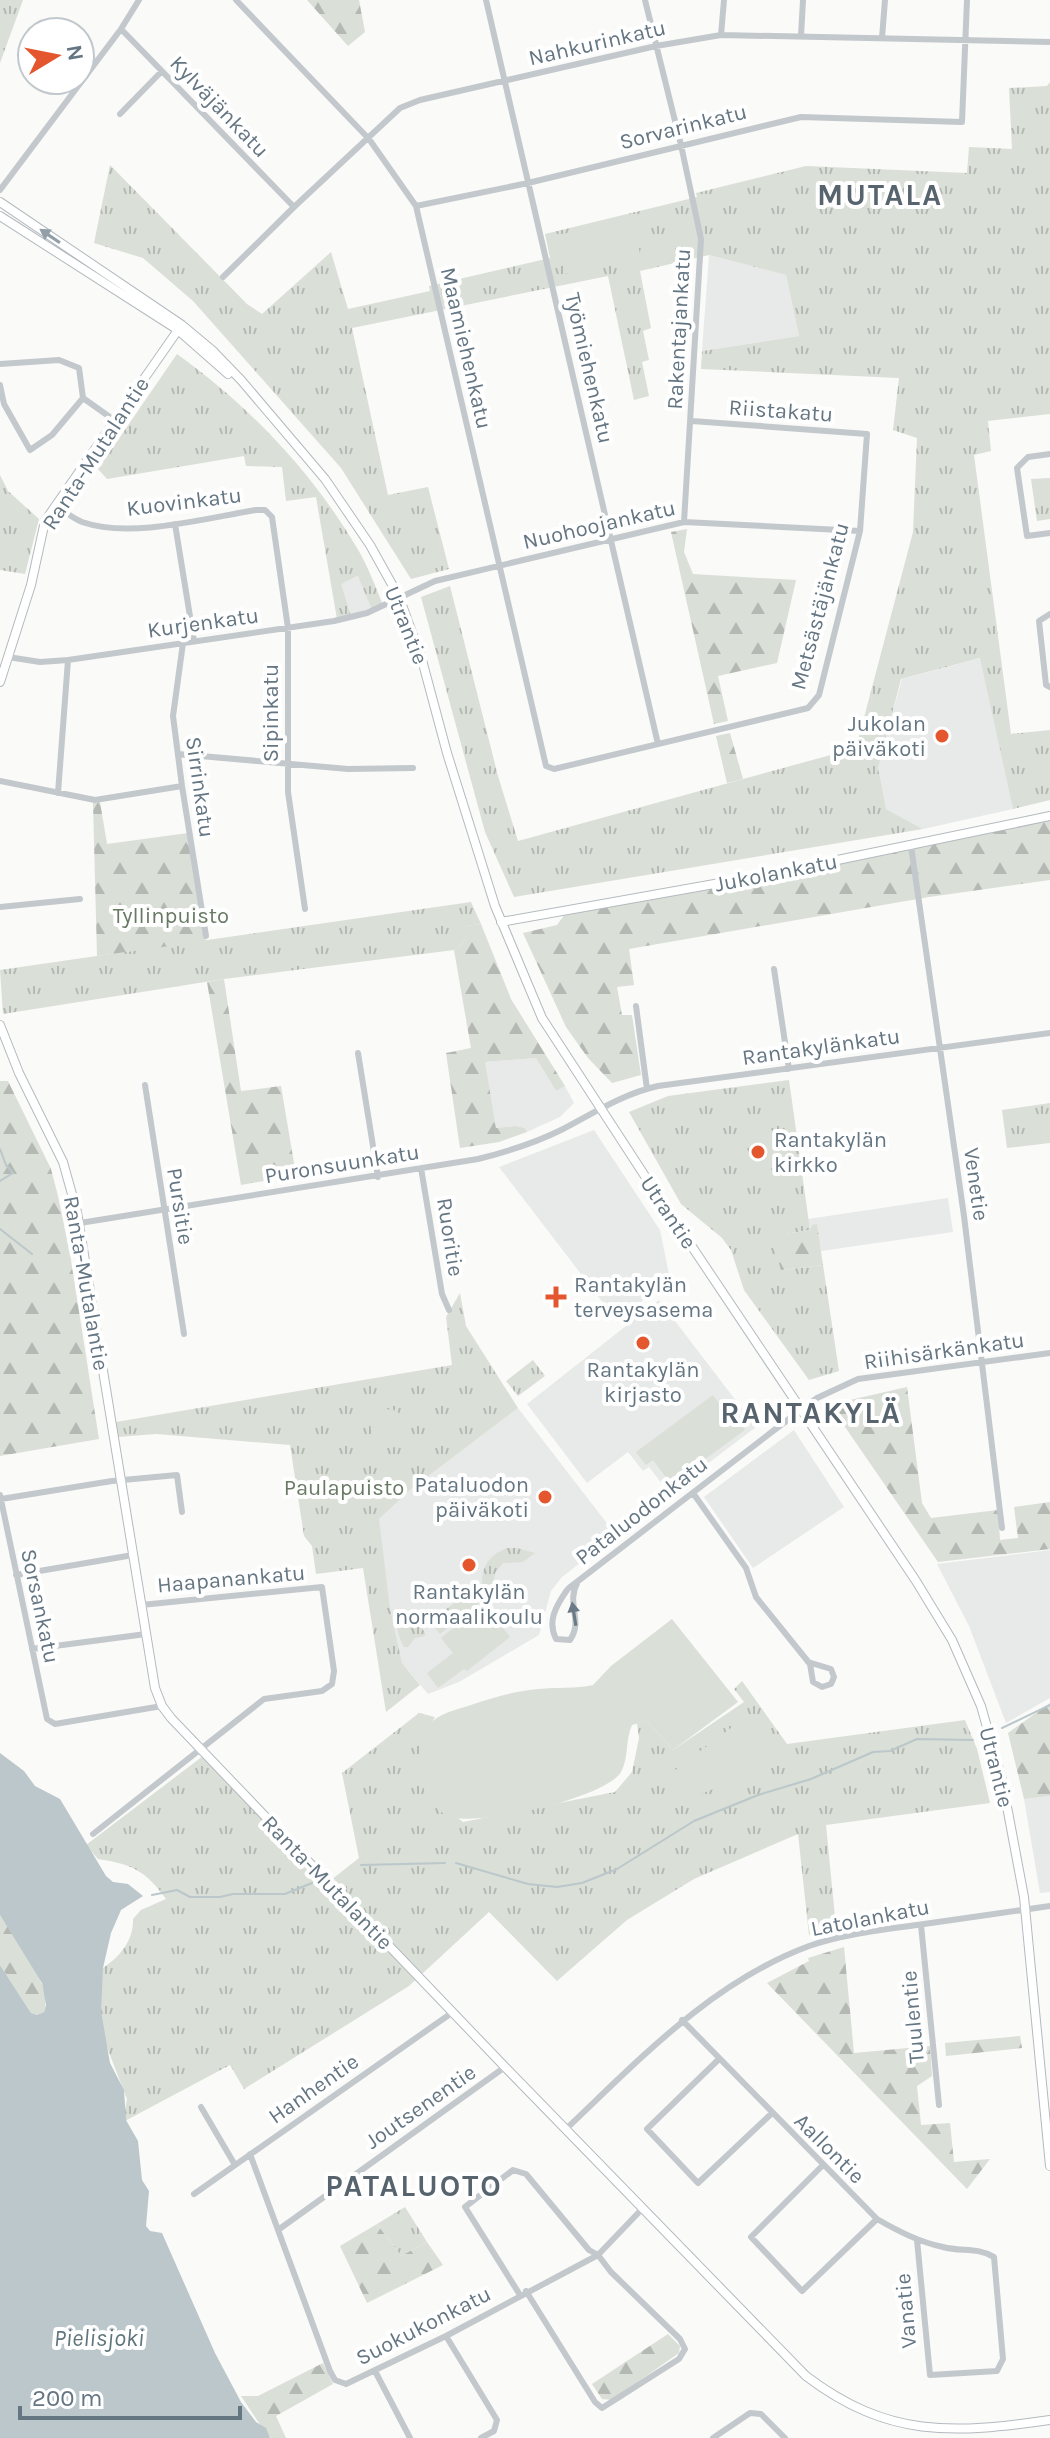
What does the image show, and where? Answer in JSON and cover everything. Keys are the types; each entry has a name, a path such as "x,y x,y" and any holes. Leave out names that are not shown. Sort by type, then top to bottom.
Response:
{"main road":[{"name":"Utrantie","path":"0,202 212,350 325,479 370,545 399,597 422,660 474,841 501,922 542,1018 916,1581 952,1640 976,1695 1002,1780 1026,1909 1050,2166"},
{"name":"Utrantie","path":"0,216 180,328"},
{"name":"Ranta-Mutalantie","path":"0,682 31,585 40,534 55,505 180,328"},
{"name":"Jukolankatu","path":"501,922 911,846 1050,816"},
{"name":"Ranta-Mutalantie","path":"0,1025 19,1073 63,1162 80,1223 155,1688 162,1706 642,2209 806,2376 827,2393 876,2418 931,2434 1050,2420"}],"street":[{"name":"Maamiehenkatu","path":"236,0 369,139 416,206 546,766"},
{"name":"Työmiehenkatu","path":"486,0 658,744"},
{"name":"Rakentajankatu","path":"645,0 701,239 684,522"},
{"path":"721,35 724,0"},
{"path":"801,36 803,0"},
{"path":"882,38 885,0"},
{"path":"965,41 967,0"},
{"path":"0,190 121,29 137,1"},
{"name":"Kylväjänkatu","path":"121,29 294,207"},
{"name":"Nahkurinkatu","path":"223,277 400,108 420,100 656,46 721,35 1050,42"},
{"name":"Sorvarinkatu","path":"416,206 528,183 801,117 962,122 965,41"},
{"path":"120,114 161,72"},
{"path":"0,364 59,360 79,368 83,398 114,420"},
{"path":"0,385 4,404 30,450 52,435 83,398"},
{"name":"Riistakatu","path":"692,421 867,434"},
{"name":"Metsästäjänkatu","path":"546,766 554,769 808,708 819,695 860,531 867,434"},
{"path":"1050,454 1028,457 1017,468 1027,536 1050,533"},
{"name":"Kuovinkatu","path":"55,505 77,520 111,527 175,524 256,510 265,510 272,517"},
{"name":"Sipinkatu","path":"272,517 288,628 288,792 305,909"},
{"name":"Nuohoojankatu","path":"399,597 435,581 684,522 860,531"},
{"path":"175,524 194,641"},
{"name":"Kurjenkatu","path":"8,657 40,662 68,660 334,621 367,613 399,597"},
{"path":"1050,614 1039,621 1046,685 1050,687"},
{"name":"Sirrinkatu","path":"183,643 173,716 206,936"},
{"path":"58,793 68,660"},
{"path":"178,754 348,769 413,768"},
{"path":"0,781 106,800 182,786"},
{"name":"Venetie","path":"911,846 983,1362 1002,1528"},
{"path":"0,907 80,899"},
{"path":"774,969 789,1069"},
{"path":"636,1006 647,1089"},
{"name":"Rantakylänkatu","path":"601,1108 647,1089 1050,1033"},
{"path":"358,1053 378,1177"},
{"name":"Pursitie","path":"145,1085 184,1334"},
{"name":"Puronsuunkatu","path":"80,1223 478,1159 558,1131 601,1108"},
{"name":"Ruoritie","path":"421,1168 442,1294 449,1310"},
{"name":"Riihisärkänkatu","path":"802,1408 858,1379 1050,1353"},
{"name":"Pataluodonkatu","path":"578,1581 572,1600 574,1635 570,1640 556,1639 552,1631 552,1617 567,1590 578,1581 693,1493 802,1408"},
{"path":"0,1497 177,1475 182,1512"},
{"path":"693,1493 746,1568 756,1597 808,1662 813,1682 825,1687 831,1684 834,1677 831,1669 808,1662"},
{"name":"Sorsankatu","path":"0,1497 50,1723 162,1706"},
{"path":"16,1575 133,1555"},
{"name":"Haapanankatu","path":"141,1605 322,1587 334,1671 332,1684 322,1691 264,1699 201,1749"},
{"path":"32,1649 146,1634"},
{"path":"812,1675 821,1665"},
{"path":"93,1834 201,1749"},
{"name":"Latolankatu","path":"567,2128 682,2020 748,1975 809,1946 869,1932 1050,1906"},
{"name":"Tuulentie","path":"921,1925 939,2105"},
{"name":"Hanhentie","path":"194,2194 453,2012"},
{"name":"Aallontie","path":"682,2020 877,2219 917,2240 947,2249 983,2251"},
{"path":"718,2060 647,2129 698,2183 771,2114"},
{"name":"Joutsenentie","path":"278,2230 505,2067"},
{"path":"201,2107 235,2165"},
{"name":"Suokukonkatu","path":"250,2154 335,2380 346,2384 446,2336 598,2255 642,2209"},
{"path":"822,2166 751,2237 802,2291 877,2219"},
{"path":"513,2170 526,2174 589,2250 598,2255 611,2272 680,2339 685,2349 679,2359 602,2408 595,2402 465,2207 513,2170"},
{"name":"Vanatie","path":"917,2240 929,2370 930,2375 935,2376 997,2371 1003,2359 994,2257 983,2251"},
{"path":"446,2336 497,2420 494,2431 481,2438"},
{"path":"375,2371 410,2438"},
{"path":"713,2438 750,2413 761,2414 785,2438"}],"shaded area":[{"path":"709,255 786,275 799,336 702,351"},
{"path":"359,576 372,610 351,616 340,584"},
{"name":"Jukolan päiväkoti","path":"981,658 1013,809 923,829 886,809 877,768 902,679"},
{"path":"536,1058 556,1091 565,1086 574,1103 560,1117 527,1132 525,1128 516,1126 496,1128 484,1062"},
{"path":"594,1130 660,1230 670,1279 617,1321 499,1167"},
{"path":"948,1198 953,1232 821,1251 817,1225 810,1230 808,1219"},
{"path":"659,1300 756,1427 669,1493 649,1467 643,1471 628,1452 587,1483 527,1404"},
{"name":"Rantakylän normaalikoulu","path":"518,1408 616,1535 562,1577 551,1591 539,1635 459,1682 428,1694 402,1663 390,1608 378,1519 410,1490"},
{"path":"794,1430 844,1507 753,1568 704,1497"},
{"path":"1050,1550 1050,1698 1006,1723 969,1626 937,1564"},
{"path":"1050,1796 1050,1892 1040,1893 1024,1799"}],"green space":[{"path":"0,0 23,0 16,16 0,63"},
{"path":"307,0 359,0 365,32 348,46"},
{"path":"1050,82 1050,414 988,421 991,451 974,455 1011,734 1050,730 1050,800 1013,809 980,658 901,679 878,768 886,809 923,829 514,897 485,832 421,597 450,586 498,776 518,841 856,748 913,532 917,438 893,430 899,378 701,369 702,351 799,336 786,275 709,255 640,271 651,328 643,331 649,360 642,362 649,396 634,400 608,276 352,328 388,495 428,487 449,569 411,579 341,468 193,301 143,258 94,243 110,165 247,304 262,314 331,252 348,309 430,291 429,286 550,258 545,234 697,197 696,193 806,166 967,173 969,147 1012,149 1009,88 1047,86"},
{"path":"632,219 641,258 565,274 558,235"},
{"path":"177,354 254,418 299,466 357,548 383,605 372,610 358,576 341,584 351,616 337,619 316,497 286,501 282,467 246,466 244,456 107,479 98,469"},
{"path":"0,475 8,491 39,519 25,574 0,570"},
{"path":"1050,478 1050,519 1037,521 1031,479"},
{"path":"687,529 684,552 693,574 796,580 777,663 718,676 728,721 714,724 671,532"},
{"path":"730,733 743,779 727,783 716,736"},
{"name":"Tyllinpuisto","path":"100,802 107,844 188,833 206,941 97,956 93,803"},
{"path":"1050,818 1050,880 929,897 629,949 634,985 617,987 622,1015 632,1015 641,1075 612,1083 588,1058 566,1027 523,933 557,925 565,914 922,847"},
{"path":"471,902 481,924 466,926 466,938 454,950 224,979 3,1014 0,970"},
{"path":"481,924 511,999 565,1086 556,1091 536,1058 485,1062 496,1128 516,1126 525,1128 527,1132 499,1142 460,1148 446,1053 471,1048 454,950 466,938 465,926"},
{"path":"224,979 241,1091 281,1086 296,1175 241,1185 207,982"},
{"path":"789,1080 810,1230 785,1234 782,1270 823,1265 839,1371 809,1380 744,1290 731,1250 722,1238 681,1204 629,1112 668,1096"},
{"path":"0,1081 8,1081 51,1169 70,1254 99,1439 0,1456"},
{"path":"1050,1103 1050,1143 1007,1148 1002,1110"},
{"path":"817,1224 823,1265 781,1270 776,1240 785,1234 810,1230 812,1225"},
{"name":"Paulapuisto","path":"460,1293 466,1326 518,1408 410,1490 379,1519 390,1608 402,1663 420,1685 386,1712 363,1568 316,1574 312,1546 304,1536 290,1445 156,1434 118,1437 116,1422 452,1365 446,1317"},
{"path":"533,1360 545,1376 518,1396 506,1381"},
{"path":"907,1387 922,1503 931,1518 998,1510 1000,1540 1018,1538 1014,1507 1050,1502 1050,1549 938,1562 834,1411 850,1400"},
{"path":"713,1395 726,1413 731,1410 745,1430 671,1484 653,1460 646,1465 636,1452"},
{"path":"392,1409 399,1413 395,1418 397,1441 401,1443 397,1447 373,1449 369,1412"},
{"path":"507,1548 535,1553 523,1562 503,1563 495,1573 493,1585 483,1593 482,1578 486,1565 494,1555"},
{"path":"474,1596 482,1601 440,1634 435,1628 445,1610 460,1600"},
{"path":"484,1603 510,1637 467,1671 464,1669 438,1688 427,1673 453,1653 441,1638"},
{"path":"406,1610 414,1616 425,1636 415,1638 408,1647 404,1647 398,1633 397,1618"},
{"path":"672,1619 738,1702 673,1750 647,1721 632,1725 621,1772 610,1782 567,1801 511,1814 463,1819 448,1816 431,1802 421,1781 420,1760 425,1735 434,1720 455,1710 512,1693 593,1685 611,1666"},
{"path":"742,1681 787,1744 965,1720 977,1749 990,1803 826,1825 836,1927 809,1935 798,1834 694,1879 627,1920 557,1981 489,1912 409,1986 244,2089 230,2065 123,2122 127,2099 103,2037 98,2009 103,1968 125,1947 133,1919 141,1910 166,1899 145,1875 129,1866 98,1859 86,1845 203,1756 326,1884 359,1858 342,1773 419,1713 435,1717 425,1735 423,1779 443,1806 463,1822 615,1792 632,1772 639,1738 637,1723 647,1721 673,1750 744,1702 734,1689"},
{"path":"1050,1703 1050,1796 1024,1799 1008,1733"},
{"path":"744,1718 753,1723 779,1761 692,1798 674,1771"},
{"path":"0,1915 31,1962 43,1988 44,2012 37,2015 31,2013 0,1965"},
{"path":"844,1947 854,2053 930,2046 932,2076 917,2086 921,2125 950,2123 954,2162 990,2159 967,2189 767,1983 809,1961 808,1958"},
{"path":"1020,2036 1022,2048 946,2056 945,2043"},
{"path":"405,2207 427,2242 401,2256 377,2224"},
{"path":"377,2224 401,2256 427,2242 443,2265 367,2303 340,2246"},
{"path":"668,2334 680,2346 679,2353 612,2400 602,2399 592,2384"},
{"path":"323,2363 333,2384 276,2416 286,2438 271,2438 241,2396 258,2396"}],"water":[{"name":"Pielisjoki","path":"0,1753 24,1771 35,1786 60,1799 106,1876 113,1882 128,1884 143,1896 121,1910 111,1933 103,1968 101,2011 110,2063 124,2090 126,2120 138,2141 142,2180 149,2191 146,2226 150,2231 162,2233 215,2353 241,2402 256,2422 266,2428 270,2438 0,2438 0,1965 31,2013 37,2015 44,2012 46,2005 42,1983 0,1915"}],"waterway":[{"path":"0,1149 13,1173 0,1181"},
{"path":"0,1229 32,1254"},
{"path":"1002,1728 1050,1705"},
{"path":"456,1863 528,1884 557,1887 582,1883 617,1869 694,1821 758,1795 811,1779 873,1752 890,1751 917,1739 973,1740"},
{"path":"361,1865 445,1863"},
{"path":"152,1895 177,1890 190,1897 285,1894 312,1883"}],"place":[{"name":"Jukolan päiväkoti","path":"942,736"},
{"name":"Rantakylän kirkko","path":"758,1152"},
{"name":"Rantakylän terveysasema","path":"556,1297"},
{"name":"Rantakylän kirjasto","path":"643,1343"},
{"name":"Pataluodon päiväkoti","path":"545,1497"},
{"name":"Rantakylän normaalikoulu","path":"469,1565"}],"district":[{"name":"MUTALA","path":"880,195"},
{"name":"RANTAKYLÄ","path":"811,1413"},
{"name":"PATALUOTO","path":"414,2186"}]}
